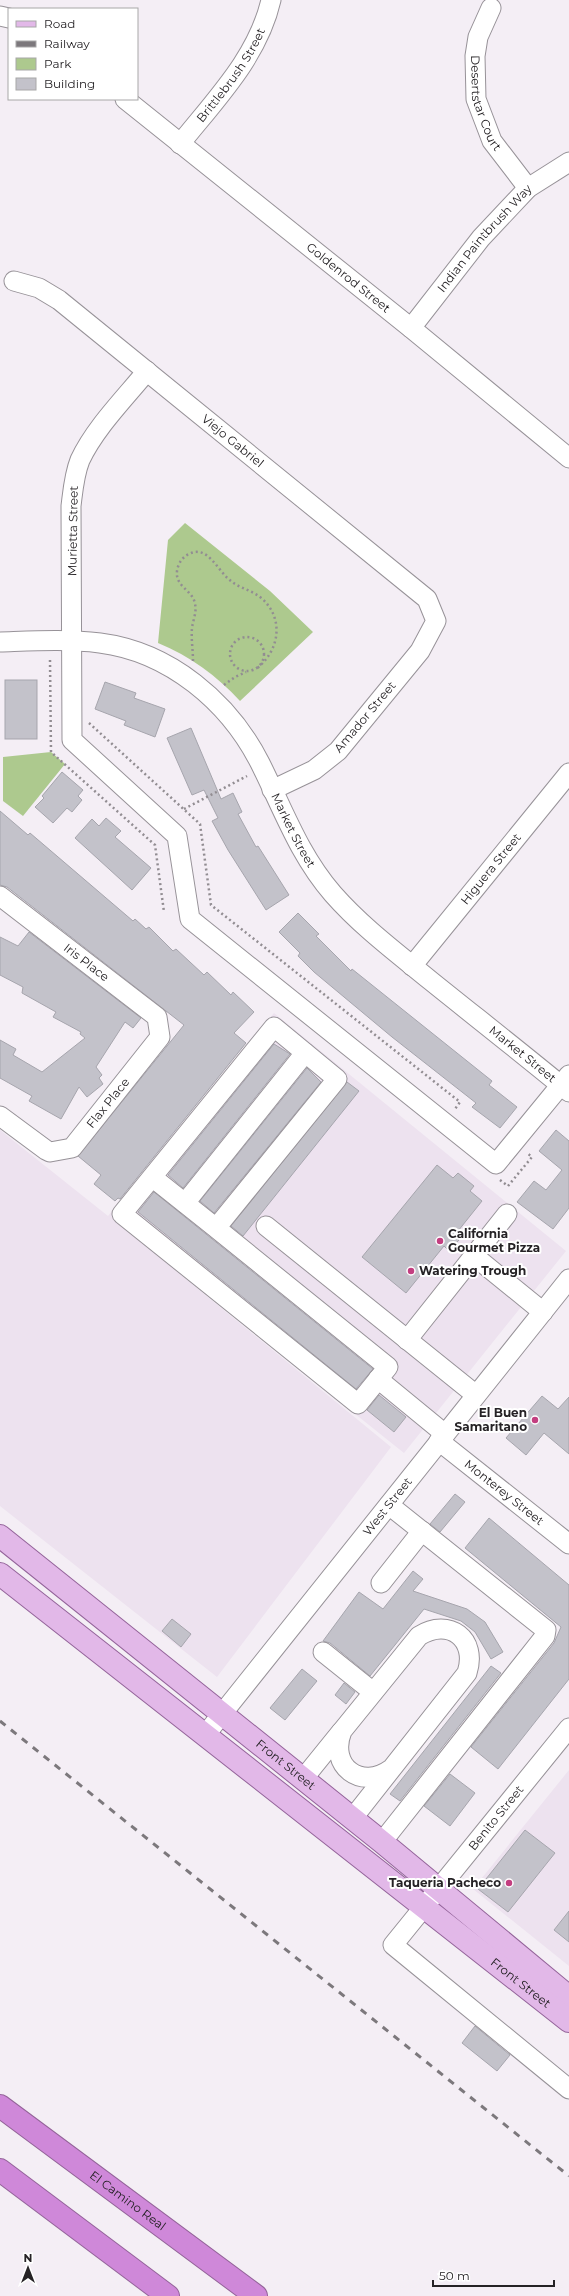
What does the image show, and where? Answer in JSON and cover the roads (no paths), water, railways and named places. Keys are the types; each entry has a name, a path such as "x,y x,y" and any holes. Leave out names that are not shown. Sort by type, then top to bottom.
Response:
{"highway":[{"name":"El Camino Real","path":"0,2106 256,2296"},
{"path":"0,2170 168,2296"}],"main road":[{"name":"Front Street","path":"0,1536 382,1842 569,1997"},
{"name":"Front Street","path":"0,1574 206,1734 569,2021"}],"street":[{"name":"Brittlebrush Street","path":"180,144 246,60 268,16 271,0"},
{"name":"Desertstar Court","path":"491,8 478,37 475,56 476,98 492,141 528,188"},
{"name":"Goldenrod Street","path":"126,100 411,328 566,448"},
{"name":"Indian Paintbrush Way","path":"411,328 481,238 528,188 569,162"},
{"name":"Viejo Gabriel","path":"14,281 39,288 59,300 427,599 436,621"},
{"name":"Murietta Street","path":"147,371 96,435 80,460 73,484 72,740 177,836 190,919 496,1164 566,1084"},
{"name":"Amador Street","path":"272,790 314,770 338,751 420,651 436,621"},
{"name":"Market Street","path":"0,642 72,641 102,643 143,654 170,668 204,690 220,705 248,741 291,831 318,876 365,928 412,966 566,1084"},
{"name":"Higuera Street","path":"412,966 569,773"},
{"name":"Iris Place","path":"0,896 157,1017 160,1037"},
{"path":"152,1177 388,1367 358,1404 122,1214 152,1177 274,1027 337,1079 216,1228"},
{"name":"Flax Place","path":"0,1116 50,1152 72,1148 160,1037"},
{"path":"185,1203 305,1053"},
{"path":"407,1340 507,1214"},
{"path":"266,1226 476,1395"},
{"path":"474,1256 543,1312"},
{"name":"West Street","path":"206,1734 569,1279"},
{"name":"Monterey Street","path":"378,1379 442,1438 569,1544"},
{"path":"382,1842 545,1636 546,1630 389,1505"},
{"path":"381,1583 422,1531"},
{"path":"303,1779 419,1636 428,1630 438,1628 449,1630 459,1635 466,1643 470,1652 468,1673 352,1819"},
{"path":"323,1652 373,1692"},
{"name":"Benito Street","path":"569,1728 393,1945 569,2089"},
{"path":"342,1731 338,1750 340,1760 350,1771 363,1777 373,1778 383,1775 391,1769"}],"railway":[{"path":"0,1721 569,2176"}],"place":[{"name":"California Gourmet Pizza","path":"440,1241"},
{"name":"Watering Trough","path":"411,1271"},
{"name":"El Buen Samaritano","path":"535,1420"},
{"name":"Taqueria Pacheco","path":"509,1883"}]}
